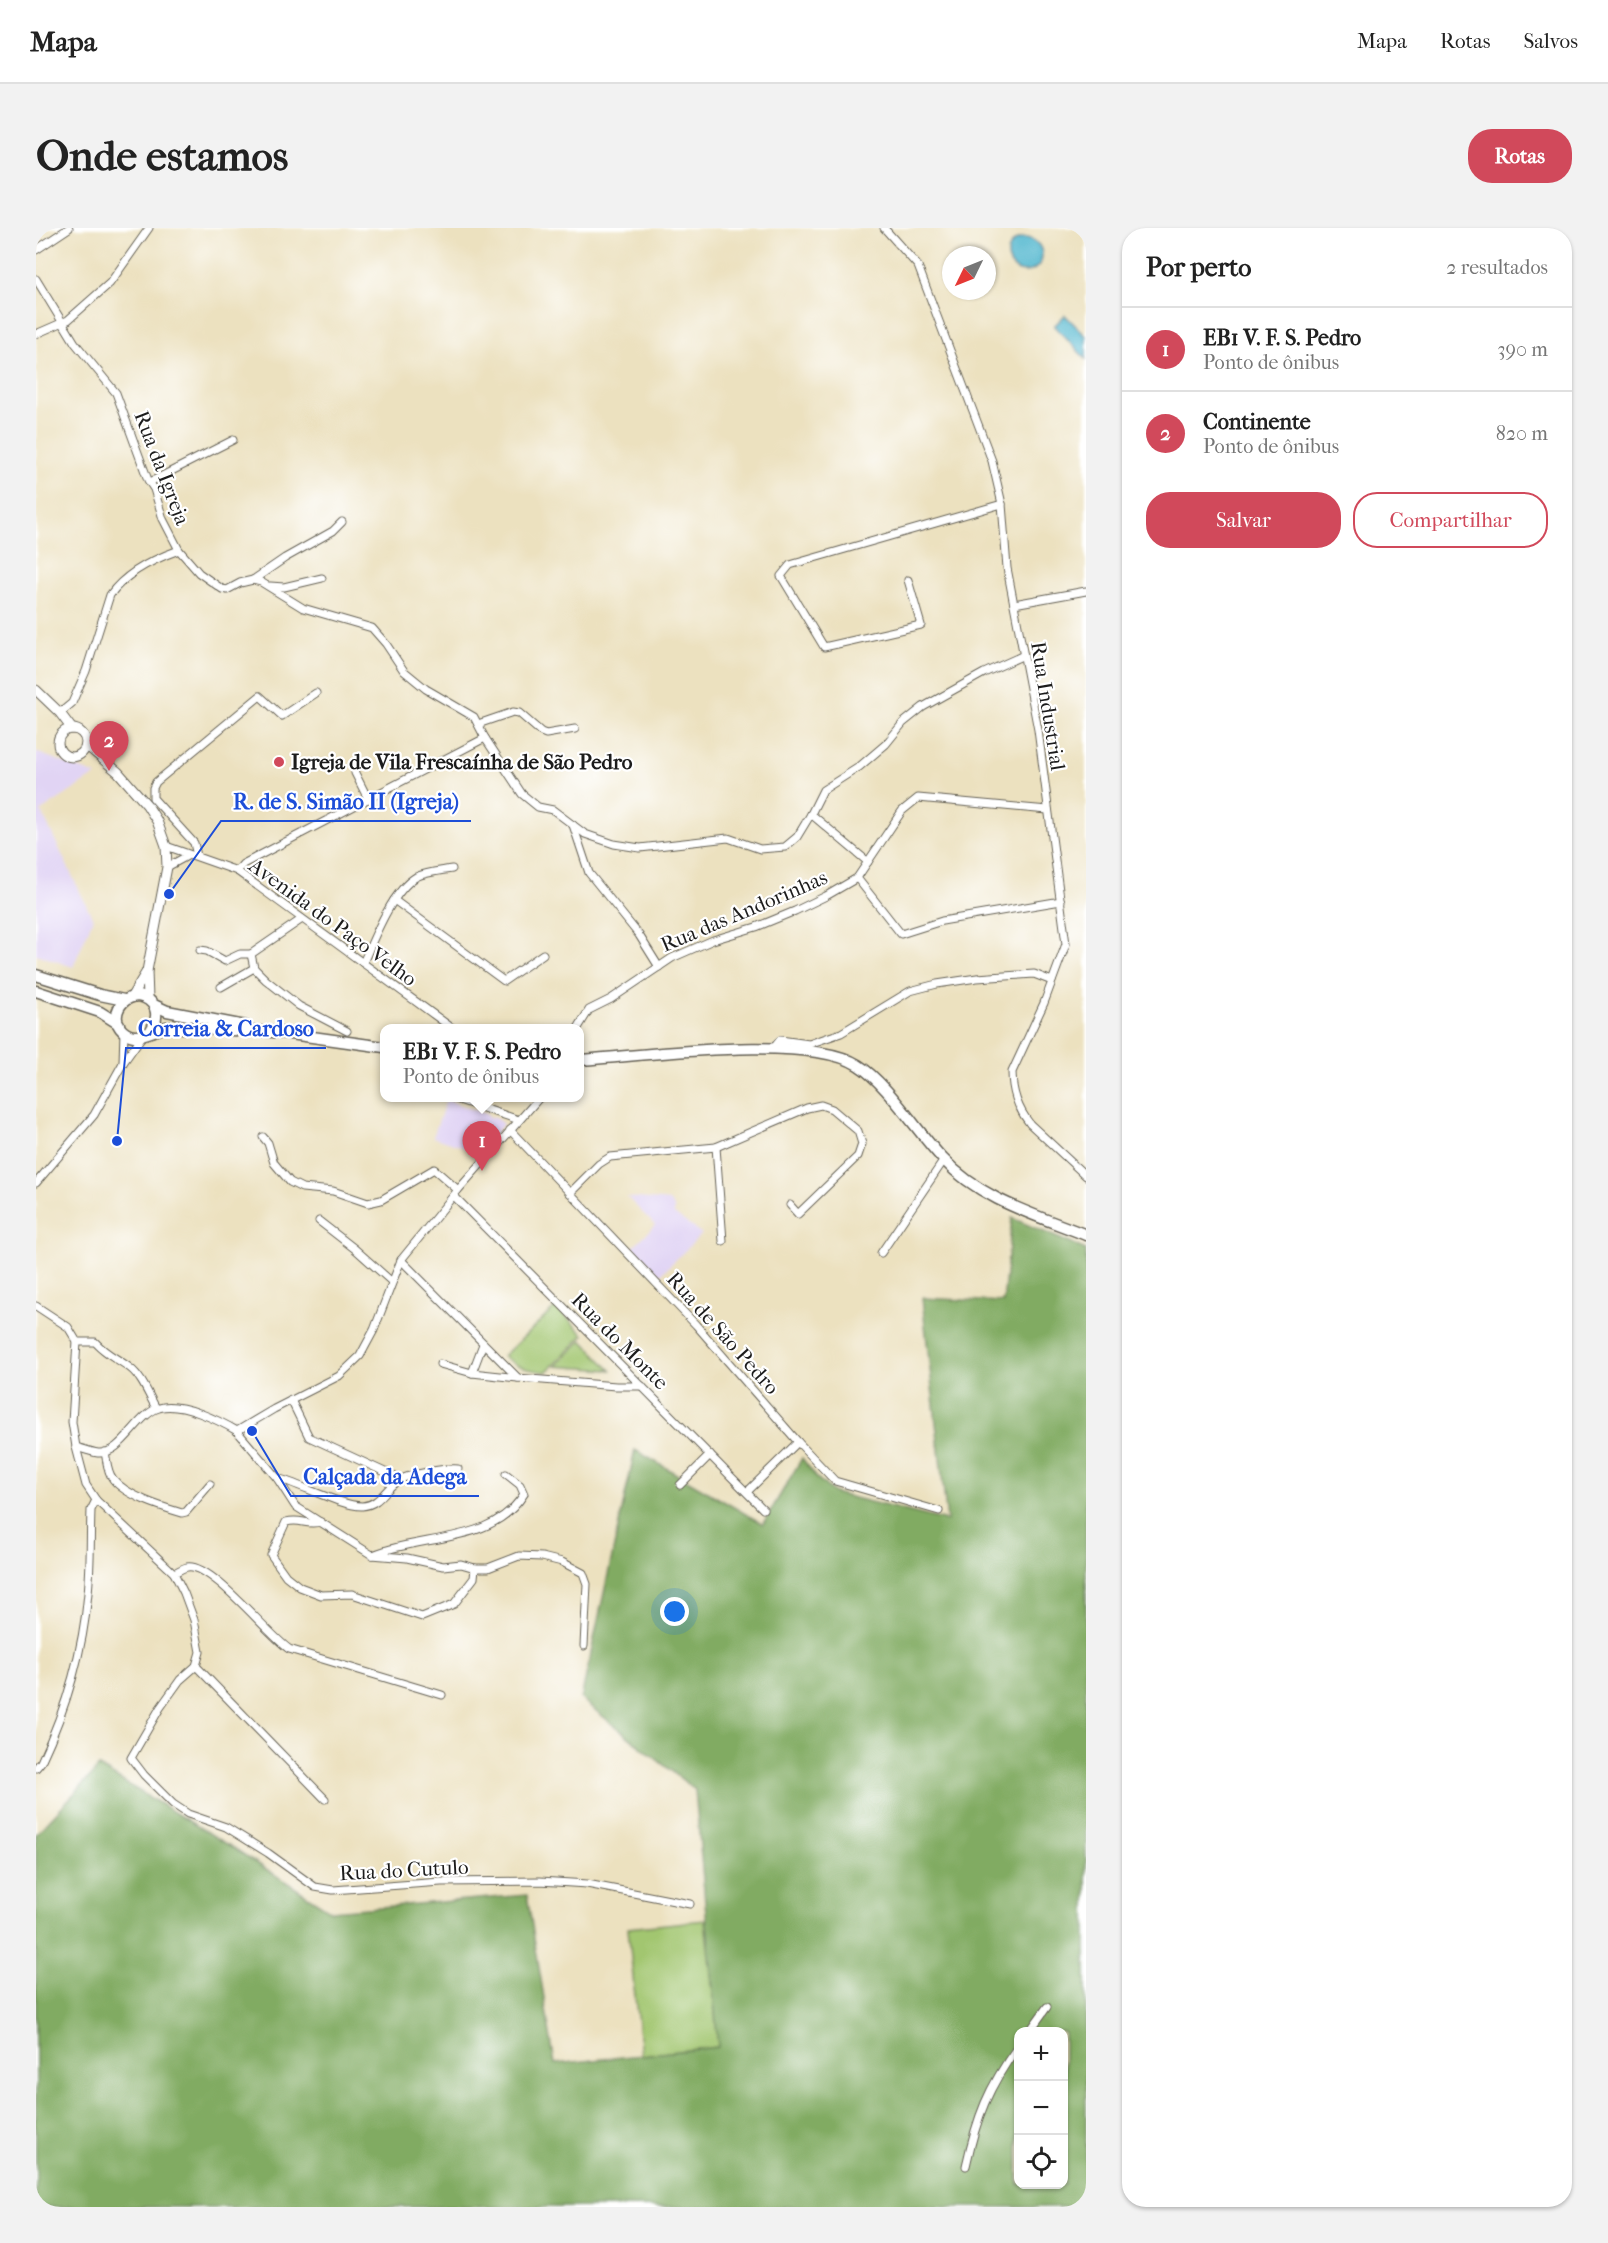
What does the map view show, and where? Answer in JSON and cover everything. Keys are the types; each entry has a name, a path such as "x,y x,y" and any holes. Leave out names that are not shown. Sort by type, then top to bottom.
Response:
{"main road":[{"path":"36,690 60,713 72,729 82,734 86,745 104,759 147,805 157,820 166,846 167,867 147,971 151,1002 157,1018 147,1032"},
{"path":"60,713 61,734 58,743 61,752 69,756 104,759"},
{"path":"61,734 72,729"},
{"path":"78,756 86,745"},
{"path":"121,1028 117,1011 147,971"},
{"path":"36,975 100,995 151,1002 167,1011 275,1032 380,1046"},
{"path":"36,991 100,1012 133,1036 165,1027 275,1032"},
{"path":"584,1060 701,1051 793,1050 829,1055 858,1065 878,1082 944,1160 988,1195 1086,1235"}],"street":[{"path":"36,250 69,228"},
{"path":"36,334 68,320 110,283 148,228"},
{"name":"Rua Industrial","path":"884,228 918,266 992,461 1002,504 1007,568 1038,730 1066,944 1012,1072 1012,1079 1016,1101 1022,1114 1086,1176"},
{"name":"Rua da Igreja","path":"36,279 75,343 116,393 154,489 163,519 179,550 146,564 117,585 110,595 86,671 72,703 60,713"},
{"path":"150,482 233,440"},
{"path":"908,580 921,625 824,647 781,576 790,565 1002,504"},
{"path":"179,550 199,573 227,590 240,583 253,580 285,558 333,531 342,522"},
{"path":"267,586 284,587 322,578"},
{"path":"253,580 303,608 372,628 404,671 426,689 474,717 522,794 538,807 553,810 585,834 623,846 640,848 728,838 760,849 785,847 797,837 823,789 859,767 886,744 903,723 923,707 984,672 1024,655"},
{"path":"1014,604 1086,591"},
{"path":"167,867 193,856 194,843 153,798 153,788 156,782 260,696 282,716 316,693"},
{"path":"478,724 513,712 519,713 546,734 575,729"},
{"path":"237,871 243,864 485,738"},
{"path":"355,772 368,799"},
{"name":"Rua das Andorinhas","path":"581,1024 590,1010 611,999 672,958 713,940 756,927 795,911 857,878 902,811 918,798 1048,810"},
{"path":"811,814 868,862"},
{"path":"573,825 589,873 639,935 659,967"},
{"name":"Avenida do Paço Velho","path":"166,846 237,871 445,1024"},
{"path":"363,963 400,891 416,877 452,869"},
{"path":"857,878 901,934 942,921 1061,901"},
{"path":"394,900 504,981 543,954"},
{"path":"200,950 207,951 225,961 240,954 251,954 302,919"},
{"path":"251,954 254,968 299,1006 347,1031"},
{"path":"221,987 254,968"},
{"path":"773,1050 780,1040 809,1044 841,1033 910,991 919,988 1007,975 1034,974 1052,981"},
{"path":"121,1028 123,1063"},
{"path":"36,1183 94,1115 123,1063 147,1032"},
{"path":"465,1102 519,1120"},
{"path":"237,1431 339,1376 360,1356 374,1330 401,1260 535,1102"},
{"path":"570,1194 599,1164 610,1157 716,1147 807,1108 821,1105 832,1109 858,1131 862,1144 858,1156 798,1214 790,1205"},
{"name":"Rua de São Pedro","path":"510,1130 696,1325 835,1481 939,1511"},
{"name":"Rua do Monte","path":"264,1137 274,1163 290,1182 302,1188 333,1191 368,1203 381,1200 434,1169 763,1509"},
{"path":"716,1147 723,1241"},
{"path":"881,1253 944,1160"},
{"path":"319,1221 392,1282"},
{"path":"401,1260 518,1378"},
{"path":"36,1306 68,1327 77,1342 72,1422 86,1485 96,1500 174,1573 194,1620 200,1652 196,1666 325,1799"},
{"path":"77,1342 95,1342 110,1357 129,1367 136,1373 156,1408"},
{"path":"472,1373 483,1344"},
{"path":"440,1364 472,1373 616,1386 642,1386"},
{"path":"291,1400 309,1437 400,1479"},
{"path":"76,1447 99,1453 112,1450 148,1414 156,1408 165,1406 215,1418 237,1431 277,1478 295,1506 372,1555 407,1558 443,1566 460,1564 475,1568 488,1568 519,1556 542,1557 562,1562 583,1573 587,1584 584,1646"},
{"path":"747,1492 798,1442"},
{"path":"105,1452 108,1469 114,1481 145,1501 182,1513 186,1512 210,1484"},
{"path":"680,1485 710,1455"},
{"path":"277,1478 361,1506 376,1502 400,1479 443,1468 458,1468"},
{"path":"372,1555 390,1547 441,1540 491,1524 516,1506 524,1494 520,1485 506,1474"},
{"path":"36,1768 61,1718 75,1671 86,1616 91,1510 96,1500"},
{"path":"321,1522 310,1525 298,1519 286,1522 271,1555 286,1576 300,1587 321,1595 352,1594 422,1617 454,1604 474,1578 475,1568"},
{"path":"174,1573 188,1567 203,1570 253,1613 278,1642 289,1649 442,1695"},
{"name":"Rua do Cutulo","path":"196,1666 180,1680 160,1708 131,1758 159,1791 188,1814 225,1827 275,1857 315,1887 333,1890 441,1882 540,1881 587,1884 690,1904"},
{"path":"1032,2027 1047,2007"},
{"path":"966,2166 975,2126 987,2096 1014,2052"}],"shaded area":[{"path":"36,752 96,775 41,811 93,919 73,967 36,954"},
{"path":"445,1102 452,1102 486,1114 491,1118 493,1116 503,1124 480,1153 433,1137"},
{"path":"627,1197 669,1201 674,1207 674,1214 702,1234 660,1275 633,1247 655,1225"}],"green space":[{"path":"1012,1218 1086,1250 1086,2207 36,2207 36,1834 99,1767 232,1847 331,1911 527,1895 555,2064 718,2047 695,1790 581,1699 635,1450 763,1524 802,1458 816,1477 834,1493 947,1521 922,1298 1003,1302"},
{"path":"556,1307 584,1335 546,1372 523,1367 503,1356"},
{"path":"582,1340 611,1370 555,1366"},
{"path":"705,1920 719,2047 641,2055 628,1928"}],"water":[{"path":"1025,238 1037,243 1042,255 1037,267 1025,272 1013,267 1008,255 1013,243"},
{"path":"1065,315 1086,336 1086,359 1054,326"}],"place":[{"name":"Igreja de Vila Frescaínha de São Pedro","path":"279,762"},
{"name":"Continente","path":"109,771"},
{"name":"R. de S. Simão II (Igreja)","path":"169,894"},
{"name":"Correia & Cardoso","path":"117,1141"},
{"name":"EB1 V. F. S. Pedro","path":"482,1171"},
{"name":"Calçada da Adega","path":"252,1431"}]}
